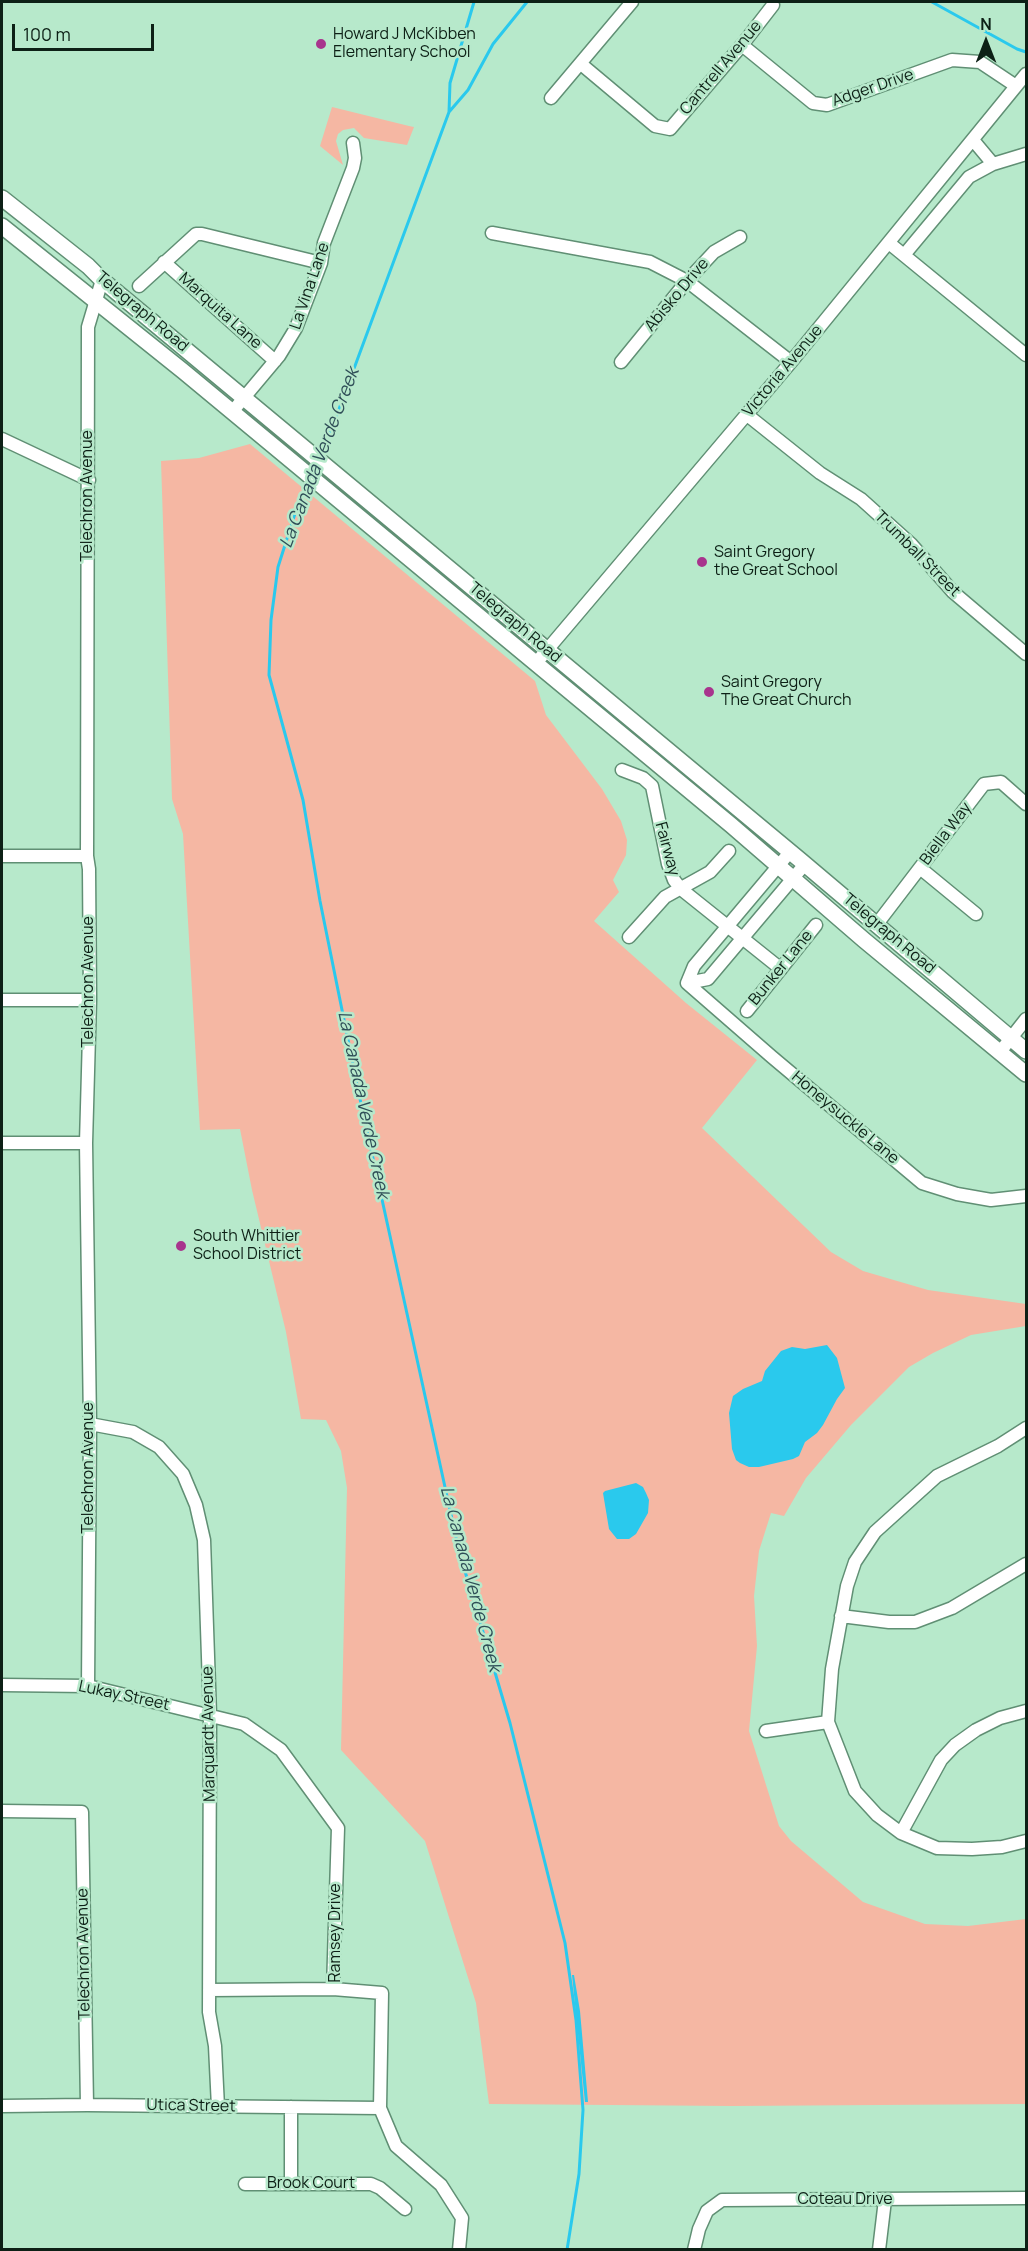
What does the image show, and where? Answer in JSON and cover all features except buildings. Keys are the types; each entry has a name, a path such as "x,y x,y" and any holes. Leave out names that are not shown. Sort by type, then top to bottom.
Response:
{"main road":[{"name":"Telegraph Road","path":"2,198 88,266 1026,1051"},
{"name":"Telegraph Road","path":"2,226 536,663 1026,1074"}],"street":[{"path":"551,98 632,2"},
{"name":"Cantrell Avenue","path":"581,64 654,126 670,129 742,45 773,4"},
{"name":"Adger Drive","path":"742,45 813,103 827,105 952,60 980,62 1016,86"},
{"name":"Victoria Avenue","path":"536,663 791,362 1026,75"},
{"path":"973,140 993,164"},
{"name":"La Vina Lane","path":"232,412 289,343 296,328 321,263 324,243 353,168 355,158 353,143"},
{"path":"904,255 969,177 993,164 1026,154"},
{"path":"492,233 650,262 687,281 791,362"},
{"path":"139,286 196,234 321,263"},
{"name":"Abisko Drive","path":"621,362 687,281 714,252 740,237"},
{"path":"889,243 1026,355"},
{"name":"Marquita Lane","path":"164,262 275,361"},
{"name":"Telechron Avenue","path":"88,1686 90,1424 86,1143 90,1000 87,856 88,327 102,280"},
{"name":"Trumball Street","path":"746,414 820,473 861,499 911,544 953,592 1026,654"},
{"path":"2,438 89,480"},
{"name":"Fairway","path":"622,770 643,778 652,786 669,864 674,880 680,889 781,969"},
{"name":"Biella Way","path":"877,924 984,784 1001,782 1026,804"},
{"path":"629,937 665,897 710,872 729,851"},
{"path":"687,983 694,966 790,852"},
{"path":"2,856 87,856"},
{"path":"687,983 708,979 805,864"},
{"path":"920,868 976,914"},
{"name":"Bunker Lane","path":"747,1011 816,925"},
{"name":"Honeysuckle Lane","path":"687,983 772,1058 922,1183 957,1194 991,1200 1026,1196"},
{"path":"2,1000 90,1000"},
{"path":"1000,1052 1026,1019"},
{"path":"2,1143 86,1143"},
{"name":"Marquardt Avenue","path":"90,1424 133,1432 159,1447 183,1474 196,1505 204,1540 210,1715 209,1990 218,2107"},
{"path":"1026,1428 998,1446 937,1476 876,1532 855,1562 847,1586 832,1668 828,1722 855,1791 877,1815 900,1833 937,1848 982,1849 1026,1841"},
{"path":"841,1616 889,1622 915,1622 952,1608 1026,1564"},
{"name":"Lukay Street","path":"2,1685 88,1686 210,1715"},
{"path":"900,1833 941,1760 955,1745 976,1730 1000,1718 1026,1711"},
{"name":"Ramsey Drive","path":"210,1715 244,1724 281,1750 338,1828 333,1989 382,1992 380,2108 396,2146 441,2185 462,2218 459,2250"},
{"path":"766,1731 828,1722"},
{"name":"Telechron Avenue","path":"2,1811 82,1812 87,2105"},
{"path":"209,1990 333,1989"},
{"name":"Utica Street","path":"2,2106 380,2108"},
{"path":"291,2107 291,2184"},
{"name":"Brook Court","path":"245,2184 371,2184 380,2188 405,2209"},
{"name":"Coteau Drive","path":"694,2250 699,2229 707,2211 722,2200 1026,2198"},
{"path":"879,2250 885,2200"}],"shaded area":[{"path":"332,107 414,127 407,145 364,138 354,128 343,130 338,134 336,141 343,165 320,146"},
{"path":"250,444 535,681 546,715 602,789 621,821 627,840 626,855 613,880 619,892 594,921 686,1003 757,1060 702,1128 831,1252 863,1271 928,1290 1026,1304 1026,1326 971,1335 909,1367 851,1425 806,1478 784,1516 771,1513 759,1551 754,1596 757,1646 749,1731 779,1826 791,1841 863,1902 925,1924 968,1926 1026,1919 1026,2104 732,2106 489,2104 476,2003 425,1841 341,1750 347,1488 341,1451 326,1420 301,1419 286,1332 240,1129 200,1130 183,834 172,799 161,461 199,458"}],"water":[{"path":"827,1345 837,1358 845,1388 823,1425 805,1442 799,1456 759,1467 749,1467 736,1460 732,1449 729,1413 733,1396 762,1381 765,1371 781,1351 792,1347 805,1349"},
{"path":"636,1483 643,1487 649,1500 648,1513 636,1534 629,1539 617,1539 609,1529 603,1493"},
{"path":"572,1975 574,1975 580,2011 588,2102 585,2102"}],"waterway":[{"path":"449,112 450,83 474,2"},
{"name":"La Canada Verde Creek","path":"322,455 449,112 468,90 493,44 527,2"},
{"name":"La Canada Verde Creek","path":"932,2 1026,52"},
{"name":"La Canada Verde Creek","path":"308,483 299,501 278,567 271,620 269,675 303,800 320,901 360,1099 459,1551 510,1723 565,1943 576,2020 583,2110 579,2174 567,2250"}],"place":[{"name":"Howard J McKibben Elementary School","path":"321,44"},
{"name":"Saint Gregory the Great School","path":"702,562"},
{"name":"Saint Gregory The Great Church","path":"709,692"},
{"name":"South Whittier School District","path":"181,1246"}]}
